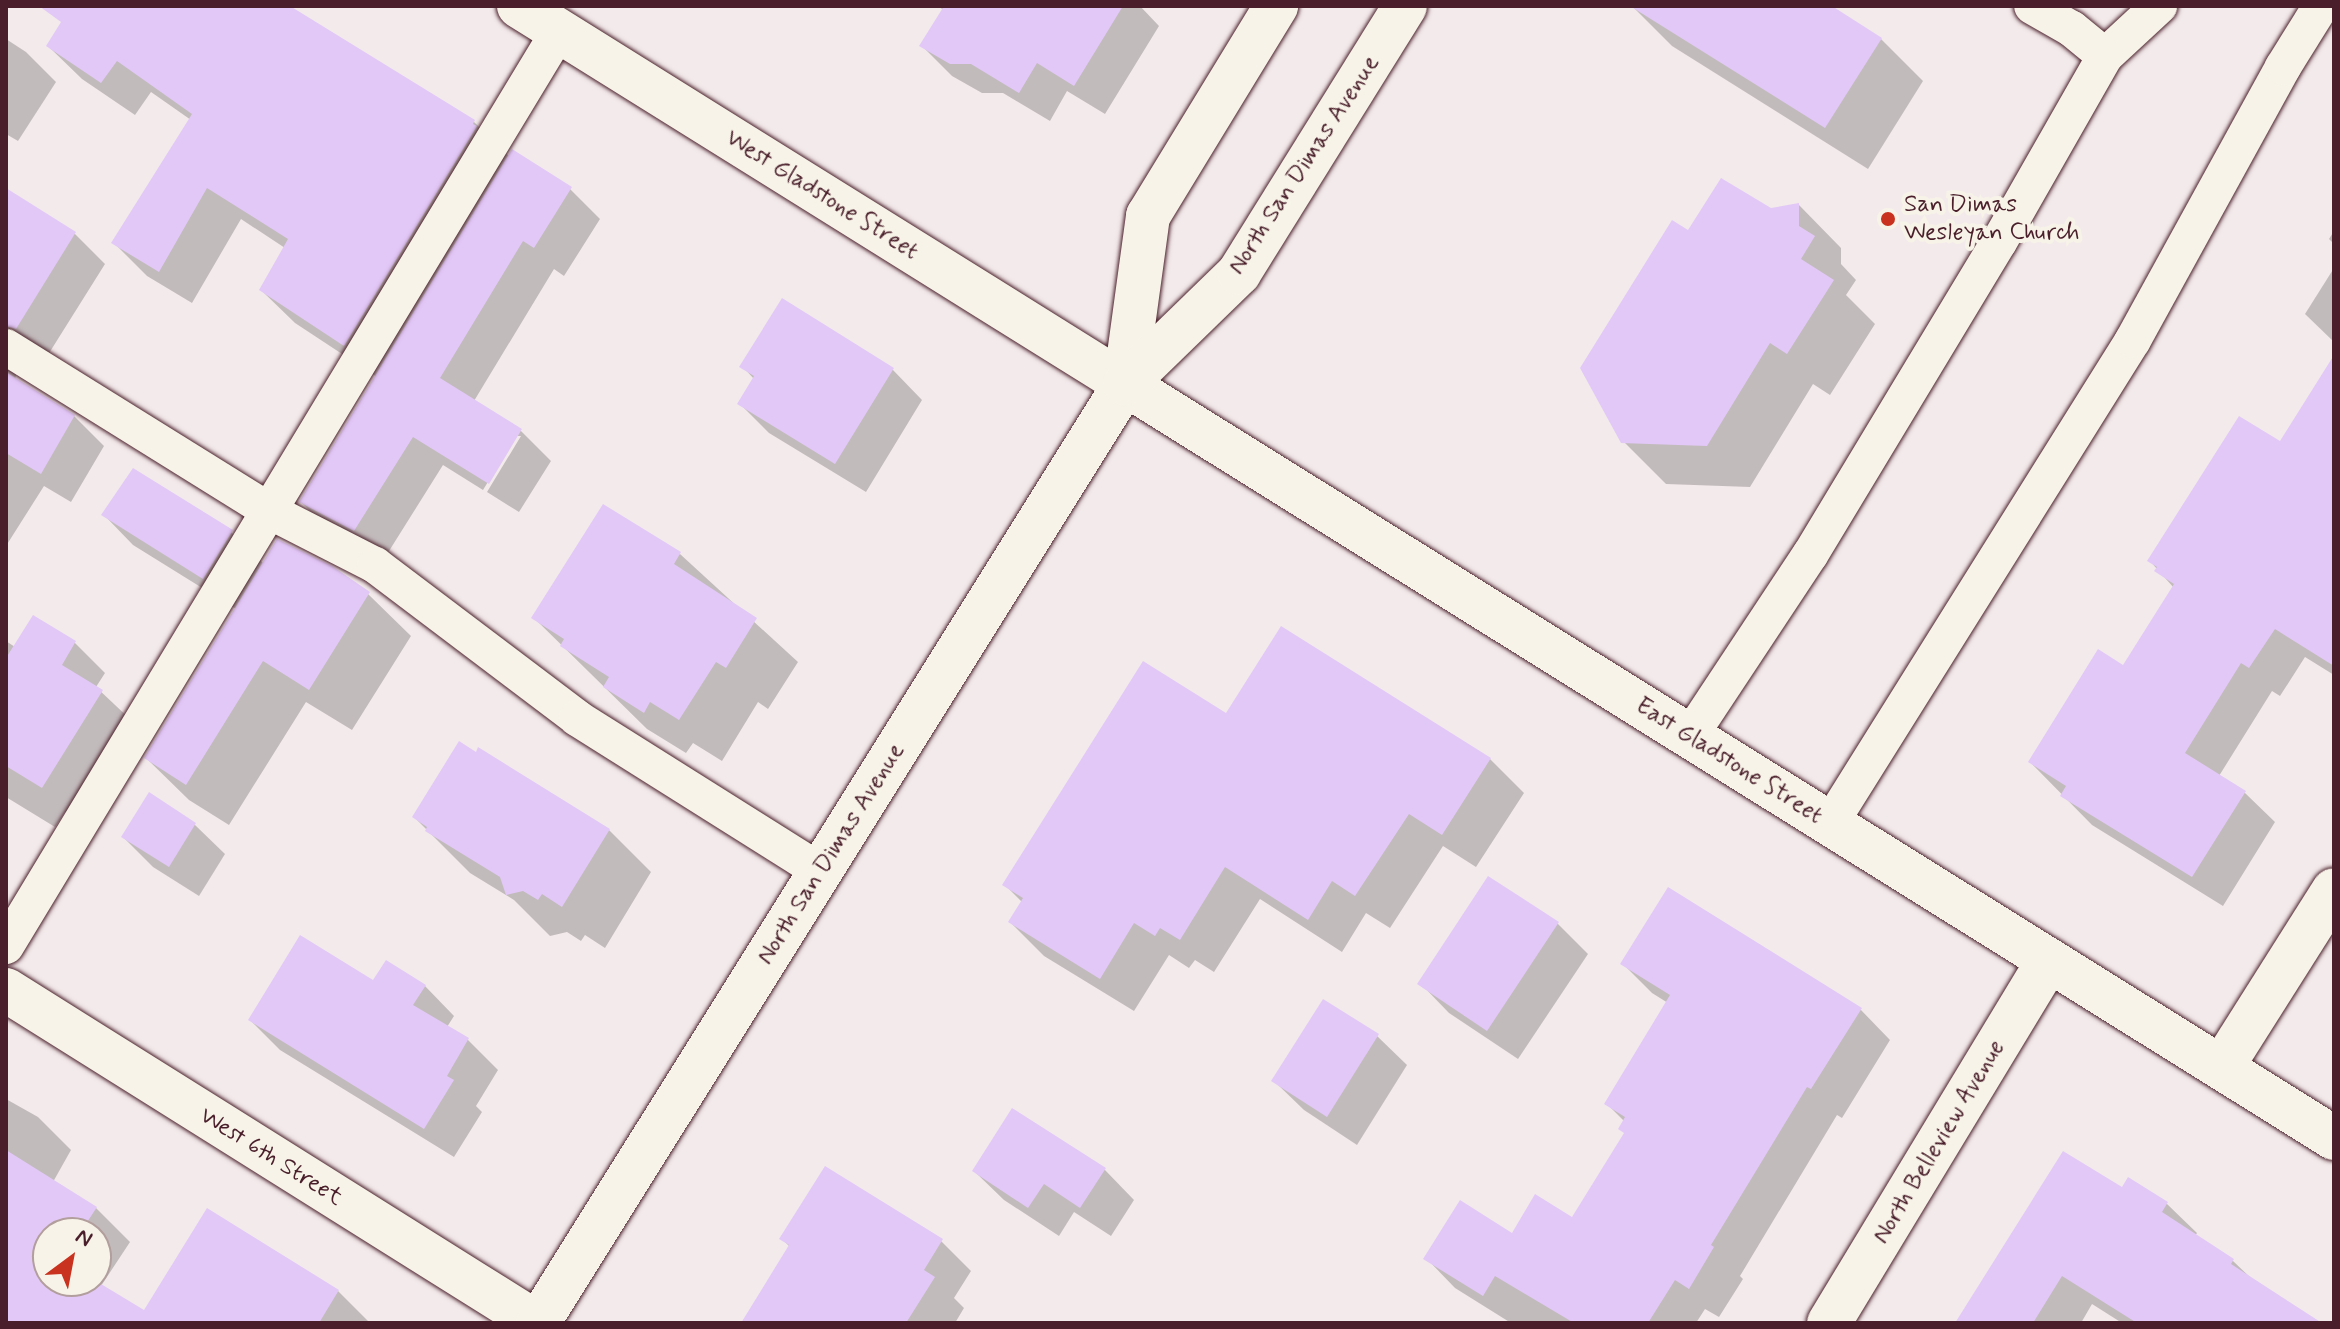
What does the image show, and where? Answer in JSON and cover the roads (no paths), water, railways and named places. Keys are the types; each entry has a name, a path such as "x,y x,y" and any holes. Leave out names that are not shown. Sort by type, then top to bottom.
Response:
{"street":[{"name":"North San Dimas Avenue","path":"1125,384 1148,216 1276,6"},
{"name":"North San Dimas Avenue","path":"537,1323 1125,384 1239,273 1405,6"},
{"name":"West Gladstone Street","path":"541,15 1125,384"},
{"name":"East Gladstone Street","path":"1125,384 2334,1138"},
{"path":"2222,1067 2334,890"},
{"name":"North Belleview Avenue","path":"1831,1322 2049,960"},
{"name":"West 6th Street","path":"6,990 537,1323"}],"lane":[{"path":"2032,6 2072,29 2105,56"},
{"path":"1690,736 1810,555 1999,242 2105,56 2159,6"},
{"path":"1830,824 2133,340 2283,67 2321,6"},
{"path":"6,946 269,511 541,15"},
{"path":"6,347 269,511 375,565 577,718 820,871"}],"place":[{"name":"San Dimas Wesleyan Church","path":"1888,219"}]}
